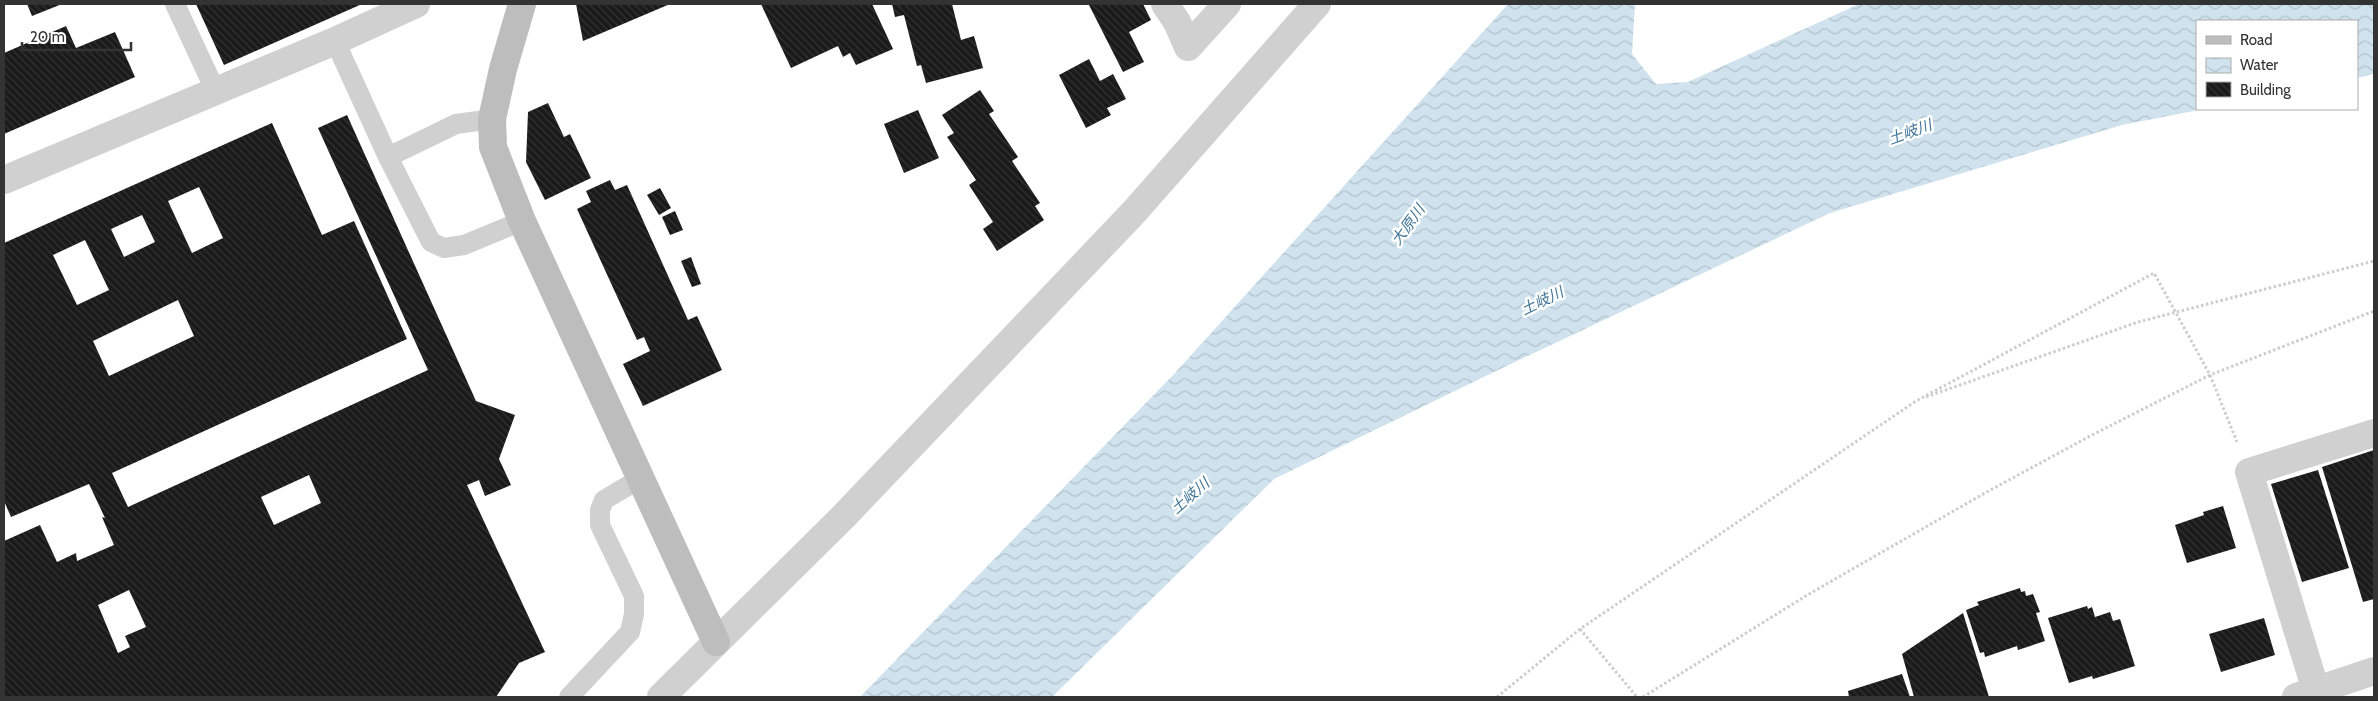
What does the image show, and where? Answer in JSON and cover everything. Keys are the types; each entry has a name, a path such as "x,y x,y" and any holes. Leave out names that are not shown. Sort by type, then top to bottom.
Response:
{"street":[{"path":"4,180 335,41 416,4"},
{"path":"522,4 503,69 492,120 494,147 522,221 716,642"},
{"path":"1166,4 1177,22 1188,47 1227,4"},
{"path":"661,697 844,516 1134,212 1317,4"},
{"path":"2374,433 2249,472 2310,695 2374,671"}],"lane":[{"path":"175,4 215,90"},
{"path":"335,41 388,157 432,242 444,248 464,245 522,221"},
{"path":"388,157 456,124 492,120"},
{"path":"569,697 630,632 634,614 634,596 600,525 600,510 604,500 640,478"}],"path":[{"path":"1916,401 2138,322 2177,314 2374,261"},
{"path":"1497,697 1580,629 1916,401 2154,273 2210,375 2249,472"},
{"path":"1643,697 1809,594 1985,493 2210,375 2374,311"},
{"path":"1580,629 1637,697"}],"water":[{"path":"1508,4 1635,4 1632,54 1656,84 1688,82 1859,4 2374,4 2374,74 2358,78 2358,20 2196,20 2196,110 2199,110 2122,125 1830,213 1498,370 1274,479 1052,697 860,697 1176,372"}],"building":[{"path":"27,4 62,4 32,16"},
{"path":"196,4 362,4 224,65"},
{"path":"576,4 670,4 583,41"},
{"path":"761,4 872,4 893,49 856,65 850,53 843,57 838,46 791,68"},
{"path":"892,4 952,4 961,40 974,36 983,68 926,83 921,65 917,66 904,15 895,17"},
{"path":"1143,4 1151,20 1129,32 1144,62 1123,72 1089,5"},
{"path":"66,26 76,48 115,32 135,77 4,134 4,53"},
{"path":"1089,59 1100,81 1113,74 1126,99 1107,108 1111,115 1086,128 1059,75"},
{"path":"980,90 994,111 989,114 1018,157 1012,161 1040,203 1035,206 1044,220 997,251 983,229 993,222 969,185 976,180 947,137 954,133 942,115"},
{"path":"548,103 564,137 570,134 591,178 545,200 526,162 528,112"},
{"path":"918,110 939,158 904,173 884,124"},
{"path":"347,115 476,401 515,415 499,459 511,485 485,496 479,480 467,485 545,652 519,663 496,697 4,697 4,541 40,525 57,562 76,553 77,561 114,545 102,517 105,518 89,484 11,517 4,501 4,243 272,123 322,235 354,221 407,339 112,473 128,507 428,370 318,128","holes":["199,187 223,238 192,253 168,201","142,215 155,242 124,257 111,229","85,240 109,290 77,305 53,255","178,300 194,336 109,376 93,341","309,475 321,503 274,525 261,497","129,590 146,627 125,636 130,647 118,653 98,605"]},
{"path":"610,180 615,190 627,185 688,320 697,316 722,370 643,406 623,364 650,351 644,337 637,340 577,209 591,202 586,191"},
{"path":"660,188 671,208 659,215 647,195"},
{"path":"675,211 683,230 670,235 662,217"},
{"path":"691,257 701,284 692,287 681,261"},
{"path":"2374,450 2374,599 2363,602 2322,467"},
{"path":"2318,470 2349,568 2302,582 2271,484"},
{"path":"2223,506 2236,548 2187,563 2175,525 2204,515 2203,512"},
{"path":"2020,588 2021,592 2025,591 2026,596 2033,594 2040,612 2036,613 2045,641 2018,650 2017,646 1985,657 1984,652 1980,653 1966,610 1979,605 1977,602"},
{"path":"2087,606 2088,609 2092,607 2095,617 2110,612 2113,621 2120,619 2135,666 2093,679 2092,676 2069,683 2048,618"},
{"path":"1963,613 1989,697 1914,697 1902,654"},
{"path":"2264,618 2275,655 2221,672 2209,634"},
{"path":"1902,674 1910,697 1849,697 1848,691"}],"water label":[{"name":"土岐川","path":"1910,132"},
{"name":"大原川","path":"1408,225"},
{"name":"土岐川","path":"1542,301"},
{"name":"土岐川","path":"1190,496"}]}
